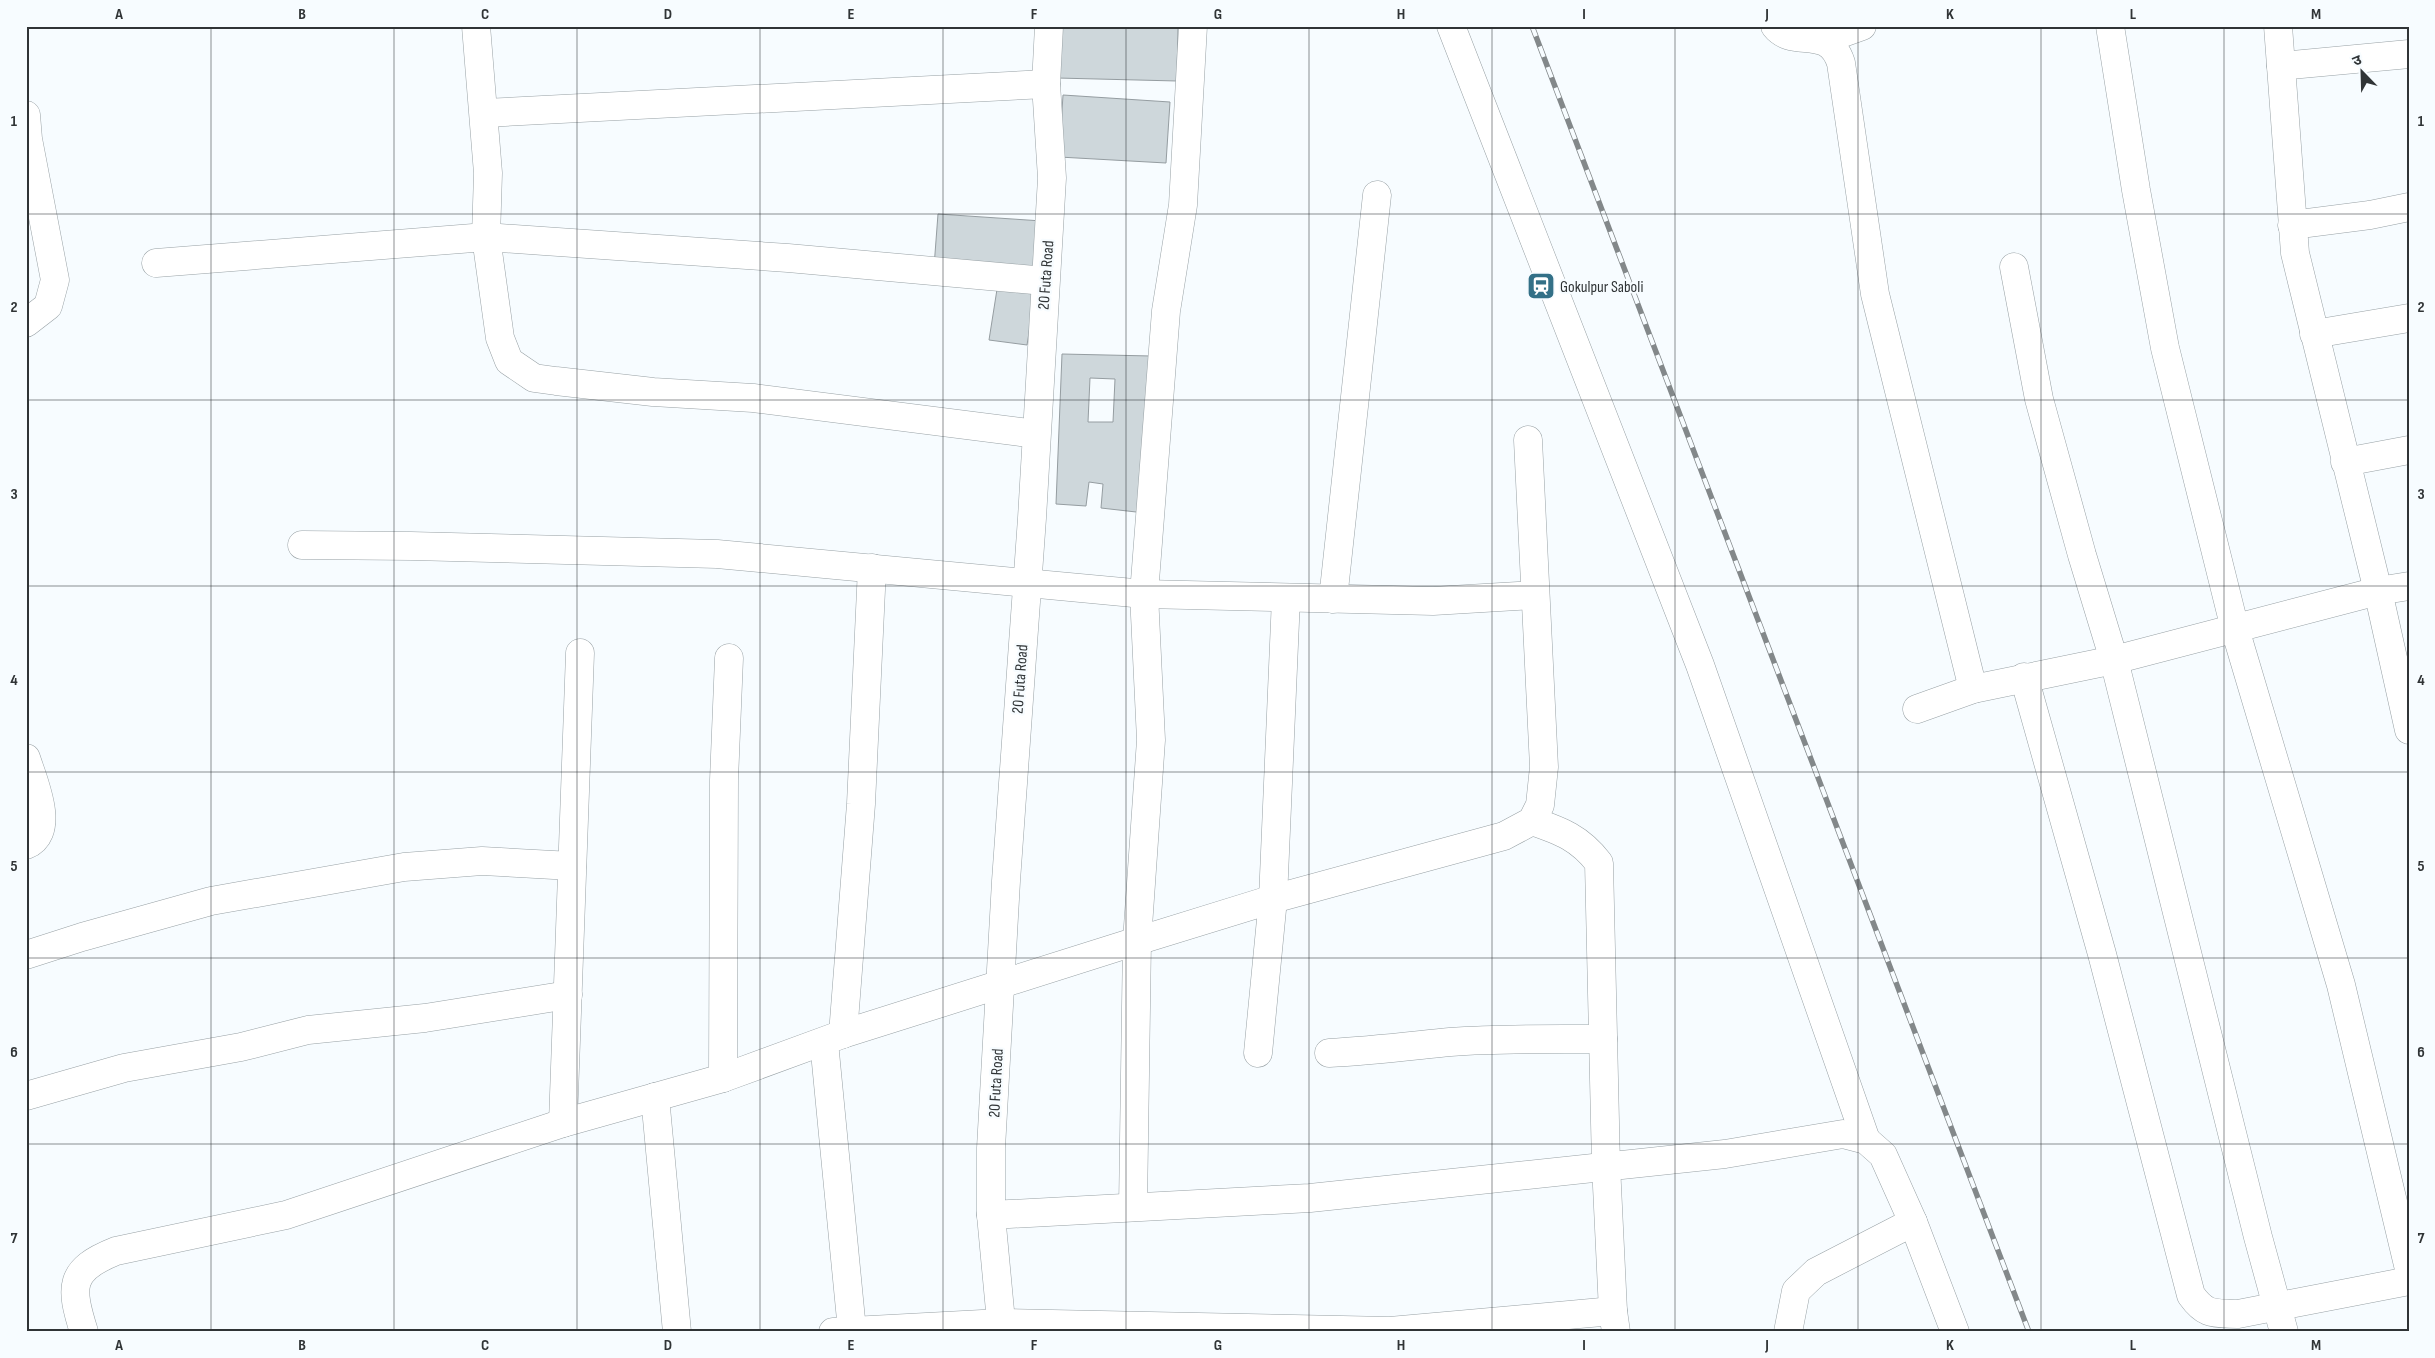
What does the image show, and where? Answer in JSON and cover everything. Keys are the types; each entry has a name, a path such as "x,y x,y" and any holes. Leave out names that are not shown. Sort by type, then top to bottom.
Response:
{"street":[{"path":"476,26 488,173 486,237 500,338 509,362 534,378 653,392 753,398 1036,434"},
{"name":"20 Futa Road","path":"1002,1328 991,1215 991,1148 1052,178 1046,84 1049,26"},
{"path":"1133,1207 1137,940 1151,740 1144,594 1166,311 1183,205 1193,26"},
{"path":"1451,26 1700,665 1866,1140"},
{"path":"1775,26 1787,35 1823,40 1837,50 1841,63 1875,294 1973,689"},
{"path":"1823,40 1862,26"},
{"path":"2110,26 2136,190 2165,348 2235,629 2341,985 2409,1269"},
{"path":"2278,26 2295,254 2378,591 2409,730"},
{"path":"2281,66 2409,54"},
{"path":"484,113 1046,84"},
{"path":"26,115 28,139 56,280 48,306 26,323"},
{"path":"1333,599 1377,195"},
{"path":"2292,225 2370,215 2409,207"},
{"path":"156,264 486,237 788,258 1045,281"},
{"path":"2014,267 2039,399 2082,556 2114,660 2258,1237 2281,1319"},
{"path":"2314,334 2409,318"},
{"path":"84,1332 74,1296 79,1275 94,1260 116,1252 286,1215 563,1123 723,1078 834,1038 1000,986 1137,940 1273,899 1504,836 1532,821 1540,805 1544,767 1528,440"},
{"path":"2345,462 2409,450"},
{"path":"302,545 717,554 1144,594 1433,601 1535,595"},
{"path":"872,568 861,804 834,1038 842,1331 1002,1328 1390,1331 1615,1322 1606,1165 1599,864 1587,848 1562,831 1532,821"},
{"path":"1917,709 1973,689 2114,660 2378,591 2409,586"},
{"path":"1258,1054 1273,899 1286,598"},
{"path":"563,1123 580,653"},
{"path":"723,1078 724,780 729,658"},
{"path":"2024,677 2102,954 2191,1295 2200,1308 2214,1314 2238,1314 2281,1319 2409,1281"},
{"path":"26,758 40,801 42,827 32,843 26,845"},
{"path":"26,955 82,936 211,901 404,867 482,861 572,866"},
{"path":"26,1096 124,1068 240,1047 308,1030 425,1018 568,995"},
{"path":"1329,1053 1380,1051 1480,1041 1603,1039"},
{"path":"655,1097 677,1332"},
{"path":"991,1215 1310,1198 1606,1165 1725,1154 1843,1134 1866,1140 1883,1155 1913,1222 1955,1332"},
{"path":"1788,1332 1796,1291 1816,1272 1913,1222"}],"building":[{"path":"1058,26 1178,26 1177,81 1057,78"},
{"path":"1063,95 1170,102 1166,163 1059,157"},
{"path":"938,214 1042,221 1038,275 934,267"},
{"path":"998,283 1036,289 1027,345 989,340"},
{"path":"1062,354 1151,356 1145,513 1101,508 1103,484 1089,482 1086,506 1056,504","holes":["1090,378 1115,379 1113,422 1088,422"]}],"railway":[{"path":"1532,26 2029,1332"}],"place":[{"name":"Gokulpur Saboli","path":"1541,286"}]}
